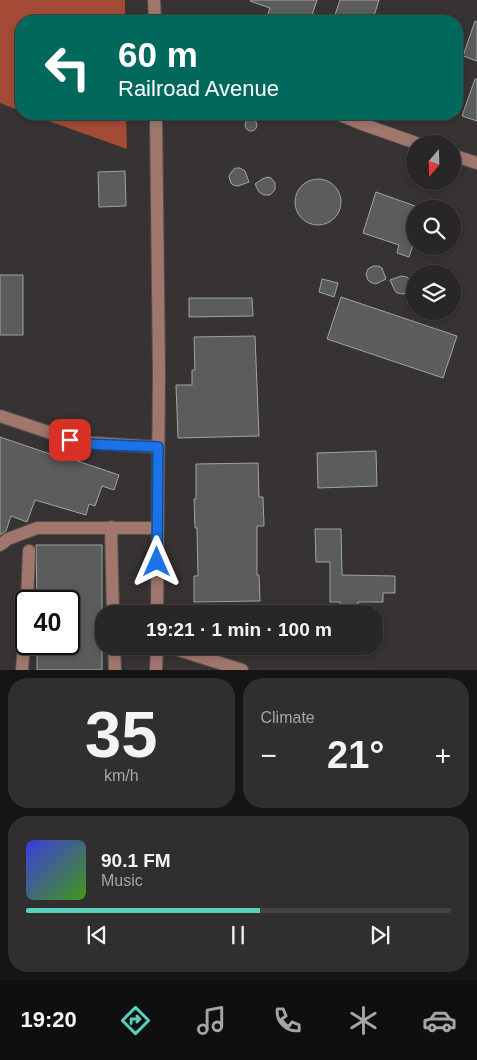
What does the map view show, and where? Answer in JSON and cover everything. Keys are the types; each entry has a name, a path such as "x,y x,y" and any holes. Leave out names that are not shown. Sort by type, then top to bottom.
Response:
{"street":[{"path":"154,0 155,15"},
{"path":"156,120 159,373 157,605"},
{"path":"352,120 406,139"},
{"path":"461,158 477,163"},
{"path":"0,416 78,442 158,447"},
{"path":"0,545 8,539 37,528 157,528"},
{"path":"111,528 113,605"},
{"path":"27,590 29,551"},
{"path":"22,670 23,655"},
{"path":"114,655 115,670"},
{"path":"156,655 156,670"},
{"path":"194,655 242,670"}],"shaded area":[{"path":"0,0 125,0 125,15 15,15 15,109 0,103"},
{"path":"46,120 126,120 127,149"}],"building":[{"path":"317,0 312,15 267,15 270,8 250,1"},
{"path":"340,0 379,0 374,15 335,15"},
{"path":"475,21 477,22 477,61 463,56"},
{"path":"475,79 477,79 477,121 463,116"},
{"path":"248,120 254,120 257,123 257,127 253,131 249,131 245,127 245,123"},
{"path":"236,168 245,171 249,182 238,186 231,183 230,174"},
{"path":"125,171 126,206 99,207 98,172"},
{"path":"268,177 275,183 275,189 270,195 264,195 259,192 255,184"},
{"path":"318,179 331,183 337,189 341,202 337,215 331,221 318,225 305,221 299,215 295,202 299,189 305,183"},
{"path":"376,192 406,203 406,255 410,255 409,257 397,253 399,245 363,233"},
{"path":"373,266 382,268 386,279 376,284 368,280 366,274 368,269"},
{"path":"0,275 23,275 23,335 0,335"},
{"path":"401,276 406,277 406,293 397,293 390,280"},
{"path":"322,279 338,283 334,297 319,292"},
{"path":"341,297 457,336 443,378 327,339"},
{"path":"189,298 252,298 253,316 189,317"},
{"path":"255,336 259,436 178,438 176,385 192,385 192,370 195,370 194,337"},
{"path":"0,437 119,475 114,490 102,486 95,506 89,504 86,515 35,500 27,522 11,516 6,531 0,535"},
{"path":"376,451 377,486 318,488 317,453"},
{"path":"258,463 259,497 263,497 264,526 257,526 257,575 259,575 260,601 194,602 194,576 198,576 194,499 196,499 196,464"},
{"path":"315,529 341,529 342,575 395,576 395,593 383,593 383,602 358,602 358,605 340,605 340,602 330,602 330,562 316,562"},
{"path":"36,545 102,545 102,605 95,605 95,655 102,655 102,670 37,670 37,655 80,655 80,590 37,590"}],"route":[{"path":"70,440 87,444 158,447 157,562"}]}
